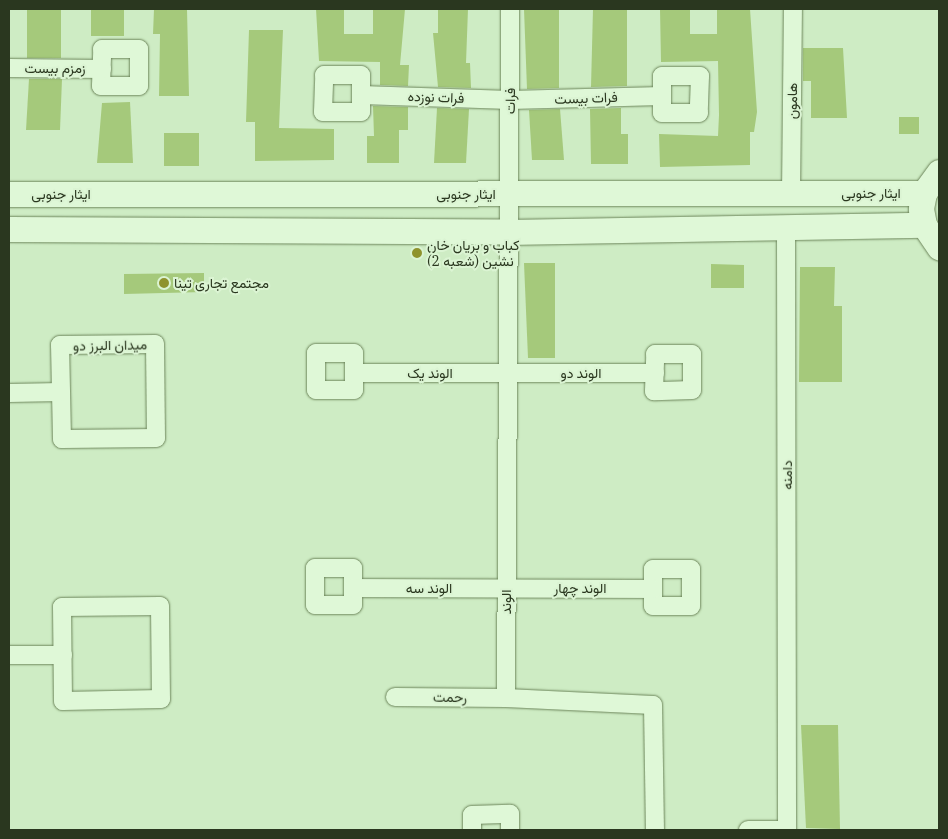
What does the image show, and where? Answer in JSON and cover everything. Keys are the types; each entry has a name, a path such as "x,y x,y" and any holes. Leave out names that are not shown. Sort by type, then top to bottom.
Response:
{"main road":[{"path":"939,172 924,193 924,225 939,247"},
{"name":"ایثار جنوبی","path":"9,194 924,193"},
{"path":"9,229 507,232 786,229 924,225"}],"street":[{"name":"فرات","path":"507,232 510,9"},
{"name":"هامون","path":"791,194 793,9"},
{"name":"زمزم بیست","path":"9,68 102,69"},
{"name":"فرات نوزده","path":"361,95 510,100"},
{"name":"فرات بیست","path":"510,100 662,96"},
{"name":"دامنه","path":"786,229 787,830"},
{"name":"الوند","path":"506,698 507,232"},
{"name":"میدان البرز دو","path":"155,344 156,438 62,439 61,392 60,345 155,344"},
{"name":"الوند یک","path":"354,373 506,373"},
{"name":"الوند دو","path":"506,373 655,373"},
{"path":"9,393 61,392"},
{"name":"الوند سه","path":"353,588 506,588"},
{"name":"الوند چهار","path":"506,588 653,588"},
{"path":"160,606 161,699 63,701 63,655 62,607 160,606"},
{"path":"9,655 63,655"},
{"name":"رحمت","path":"395,697 506,698"},
{"path":"506,698 653,705 655,830"},
{"path":"472,830 472,815 510,814 510,830"},
{"path":"748,830 787,830"}],"building":[{"path":"27,9 61,9 61,58 27,58"},
{"path":"91,9 124,9 124,36 91,36"},
{"path":"154,9 187,9 189,96 159,96 160,34 153,34"},
{"path":"316,9 344,9 344,34 373,34 373,9 405,9 400,65 409,65 408,86 380,85 380,62 319,61"},
{"path":"438,9 468,9 466,63 470,63 471,88 438,87 433,33 438,33"},
{"path":"524,9 559,9 559,88 527,89"},
{"path":"593,9 627,9 627,86 591,87"},
{"path":"660,9 690,9 690,34 717,34 717,9 750,9 757,112 754,132 750,132 750,165 660,167 659,134 718,136 719,115 718,61 661,62"},
{"path":"249,30 283,30 279,128 334,129 334,160 255,161 255,122 246,122"},
{"path":"803,48 843,48 847,118 811,118 811,81 803,81"},
{"path":"29,79 62,79 60,130 26,130"},
{"path":"130,102 133,163 97,163 102,103"},
{"path":"373,106 408,107 408,130 399,130 399,163 367,163 367,136 374,136"},
{"path":"437,108 469,109 466,163 434,163"},
{"path":"621,108 621,134 628,134 628,164 591,164 590,109"},
{"path":"560,109 564,160 532,160 529,110"},
{"path":"899,117 919,117 919,134 899,134"},
{"path":"164,133 199,133 199,166 164,166"},
{"path":"524,263 555,263 555,358 528,358"},
{"path":"711,264 744,265 744,288 711,288"},
{"path":"800,267 835,267 834,306 842,306 842,382 799,382"},
{"name":"مجتمع تجاری تینا","path":"204,273 204,292 124,294 124,274"},
{"path":"801,725 838,725 840,829 806,828"}],"place":[{"name":"کباب و بریان خان نشین (شعبه 2)","path":"417,253"},
{"name":"مجتمع تجاری تینا","path":"164,283"}]}
